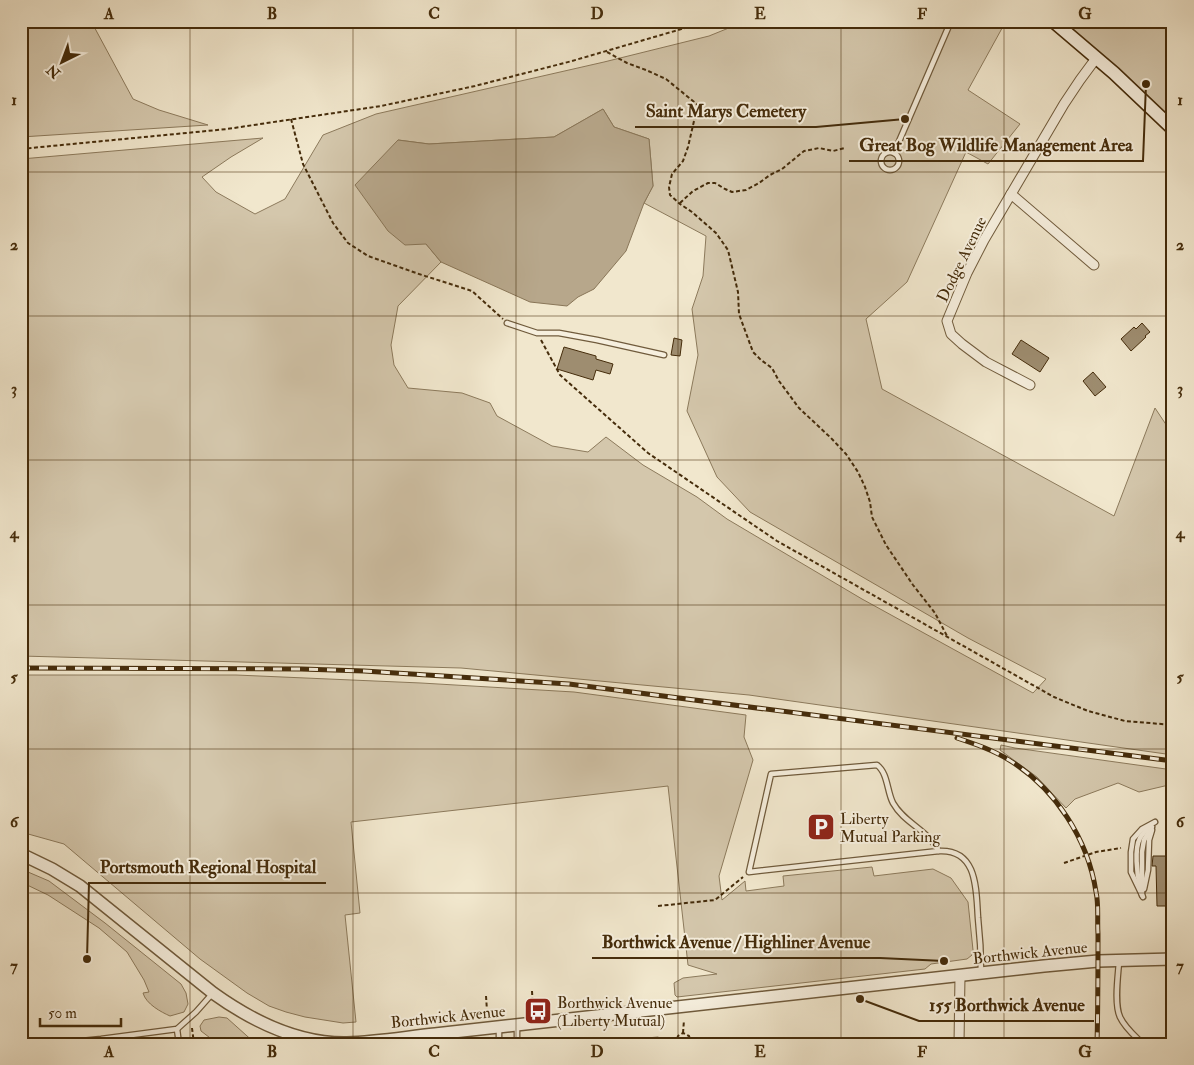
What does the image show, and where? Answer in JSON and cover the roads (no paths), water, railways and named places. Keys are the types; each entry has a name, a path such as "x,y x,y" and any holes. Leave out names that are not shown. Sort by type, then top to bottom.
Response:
{"main road":[{"path":"1053,21 1097,57 1173,129"}],"street":[{"name":"Dodge Avenue","path":"1030,385 986,362 962,344 951,334 947,321 967,273 984,240 1064,104 1097,57"},
{"path":"1011,194 1094,266"},
{"name":"Borthwick Avenue","path":"21,854 52,868 80,886 213,993 246,1015 312,1042 363,1042 1098,961 1173,959"},
{"path":"959,1044 960,976"}],"lane":[{"path":"894,153 951,21"},
{"path":"888,152 894,153 898,156 898,165 891,169 883,166 881,161 883,155 888,152"},
{"path":"507,323 537,333 559,333 664,355"},
{"path":"939,851 930,839 898,810 890,796 881,768 877,765 772,774 749,872 939,851 955,853 966,862 976,881 981,973"},
{"path":"1155,822 1149,840 1148,870 1143,897 1137,875 1139,840 1144,831 1155,822"},
{"path":"1119,960 1117,1008 1120,1018 1127,1028 1143,1044"},
{"path":"52,1044 95,1042 177,1029 213,993"},
{"path":"517,1025 517,1044"},
{"path":"499,1027 499,1044"},
{"path":"177,1029 179,1044"}],"railway":[{"path":"21,668 301,669 364,671 569,684 1173,761"},
{"path":"957,738 997,753 1026,772 1041,785 1067,817 1086,853 1092,872 1097,902 1097,1044"}],"place":[{"name":"Great Bog Wildlife Management Area","path":"1146,84"},
{"name":"Saint Marys Cemetery","path":"905,119"},
{"name":"Liberty Mutual Parking","path":"821,827"},
{"name":"Portsmouth Regional Hospital","path":"87,959"},
{"name":"Borthwick Avenue / Highliner Avenue","path":"944,961"},
{"name":"155 Borthwick Avenue","path":"860,999"},
{"name":"Borthwick Avenue (Liberty Mutual)","path":"538,1011"}]}
